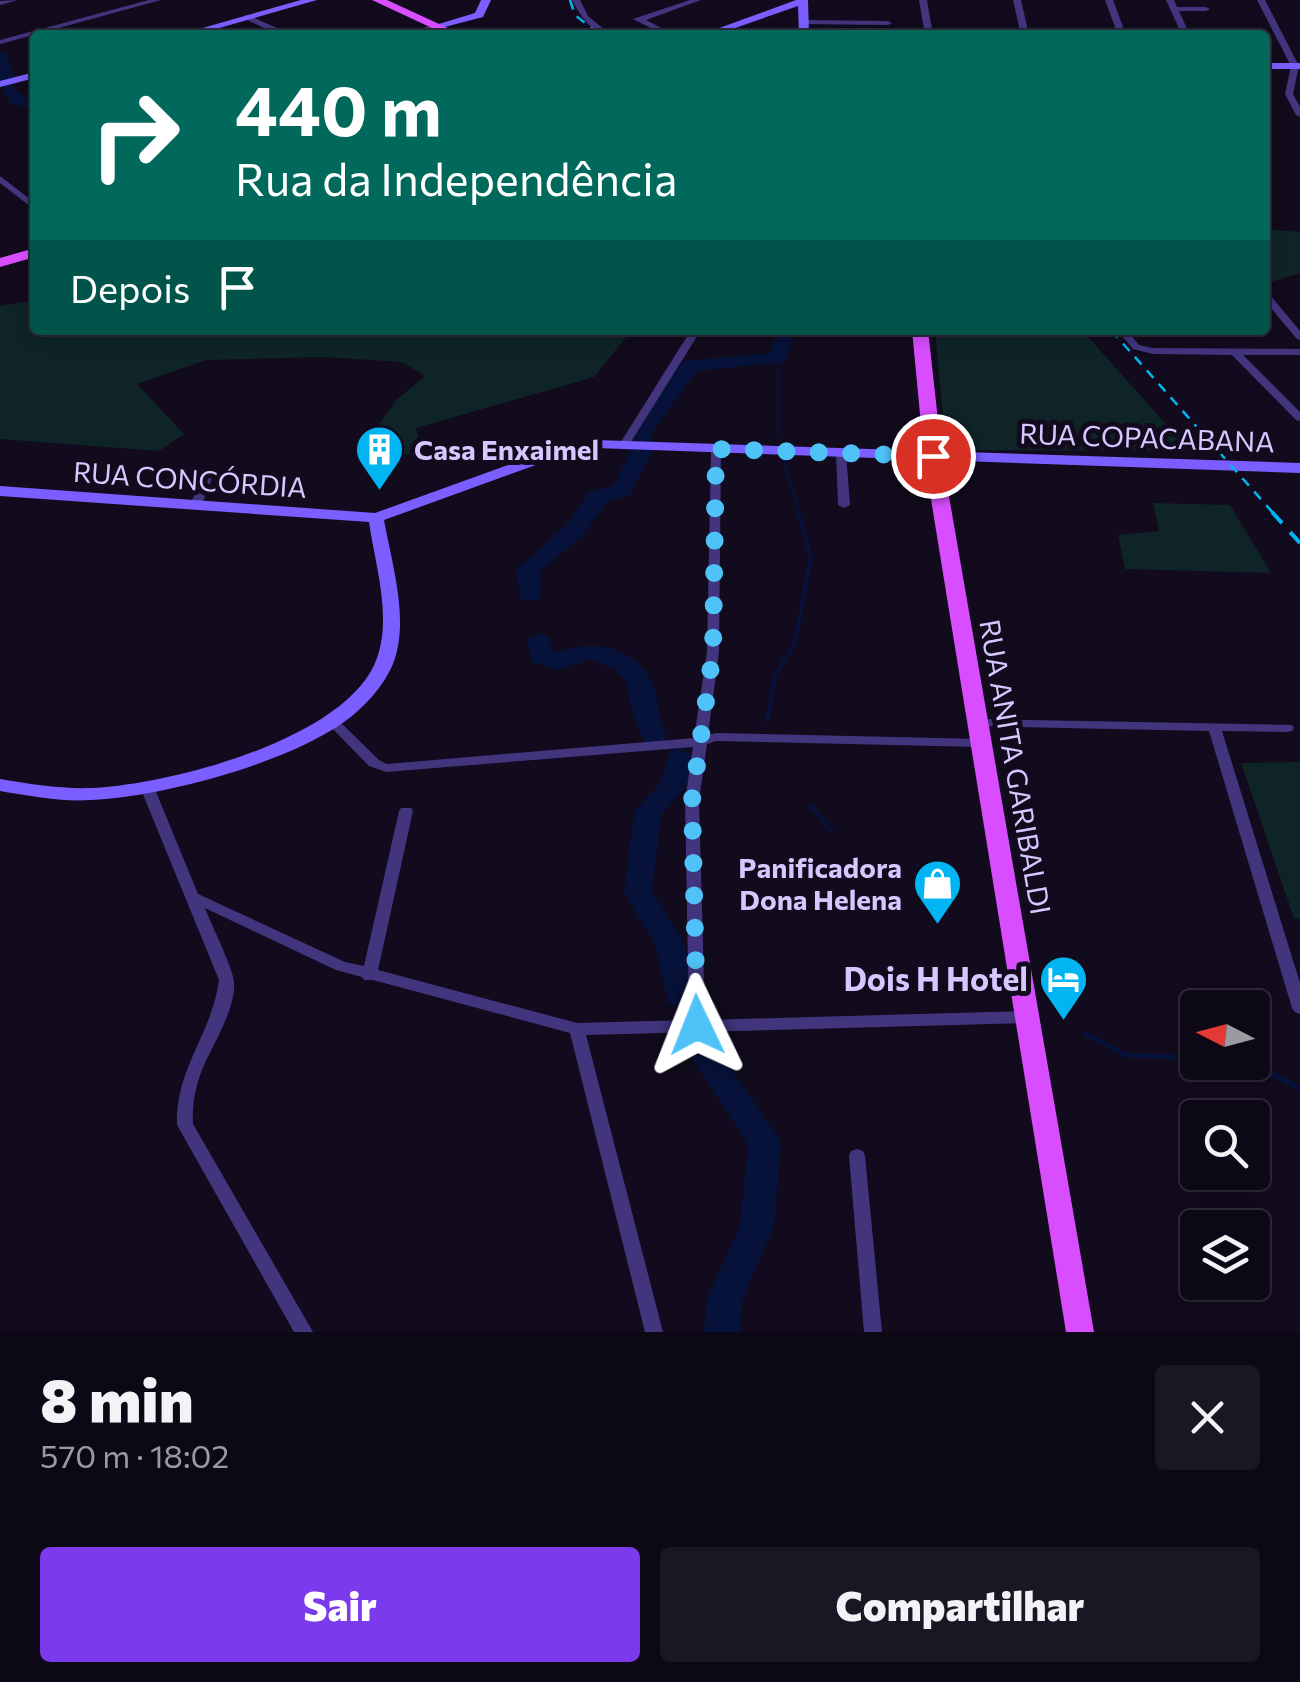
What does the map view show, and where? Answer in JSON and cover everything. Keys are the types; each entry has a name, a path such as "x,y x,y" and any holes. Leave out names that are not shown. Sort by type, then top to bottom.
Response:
{"main road":[{"path":"378,0 446,30"},
{"path":"0,263 30,254"},
{"name":"RUA ANITA GARIBALDI","path":"921,335 933,456 1080,1332"}],"street":[{"path":"0,4 13,0"},
{"path":"45,30 157,0"},
{"path":"201,30 312,0"},
{"path":"421,30 479,15 486,0"},
{"path":"576,0 585,18 601,30"},
{"path":"660,30 636,19 698,0"},
{"path":"923,0 928,30"},
{"path":"1016,0 1024,30"},
{"path":"1110,0 1120,30"},
{"path":"1261,0 1298,66 1290,94 1300,115"},
{"path":"1172,4 1206,10"},
{"path":"1172,4 1184,30"},
{"path":"720,30 784,8 888,23"},
{"path":"248,18 273,30"},
{"path":"0,42 30,34"},
{"path":"1270,66 1298,66"},
{"path":"0,84 30,76"},
{"path":"0,178 30,203"},
{"path":"1270,302 1300,337"},
{"path":"630,446 693,335"},
{"path":"1127,335 1142,350 1300,352"},
{"path":"1234,352 1300,418"},
{"name":"RUA COPACABANA","path":"376,518 583,445 1300,468"},
{"path":"697,1025 692,818 697,742 713,652 716,449"},
{"path":"841,453 844,505"},
{"path":"196,505 208,474"},
{"name":"RUA CONCÓRDIA","path":"0,491 376,518"},
{"path":"0,785 74,794 146,787 267,750 332,722 376,680 387,658 388,608 376,518"},
{"path":"332,722 374,763 386,768 716,738 1214,726 1287,728"},
{"path":"1214,726 1300,1008"},
{"path":"146,787 228,980 223,1011 182,1105 185,1124 304,1332"},
{"path":"369,976 406,811"},
{"path":"192,897 318,957 369,976 577,1029 1027,1017"},
{"path":"577,1029 654,1332"},
{"path":"857,1156 873,1332"}],"green space":[{"path":"1270,229 1300,232 1300,273 1270,282"},
{"path":"30,301 30,335 628,335 594,377 416,428 424,456 362,449 396,400 425,376 402,362 325,357 206,360 137,384 184,434 159,451 0,439 0,306"},
{"path":"935,335 1086,335 1190,451 946,450"},
{"path":"1153,503 1230,505 1271,573 1125,569 1118,535 1159,531"},
{"path":"1300,762 1300,919 1294,918 1241,763"}],"waterway":[{"path":"0,55 7,80"},
{"path":"10,88 18,101 30,104"},
{"path":"529,595 528,570 574,531 582,515 594,508 598,496 621,491 641,453 640,434 690,365 778,358 785,335"},
{"path":"778,358 778,437"},
{"path":"783,457 799,514"},
{"path":"767,722 775,675 795,643 811,557 798,512"},
{"path":"539,640 540,657 556,662 590,652 624,663 639,682 654,736"},
{"path":"679,757 674,785 648,812 638,892 669,942 680,996"},
{"path":"811,806 833,832"},
{"path":"1086,1034 1126,1055 1180,1057"},
{"path":"695,1039 765,1142 757,1226 725,1298 722,1332"},
{"path":"1270,1074 1300,1089"}],"railway":[{"path":"570,0 575,15 594,30"},
{"path":"1115,335 1274,514"},
{"path":"1272,512 1300,543"}],"place":[{"name":"Casa Enxaimel","path":"379,492"},
{"name":"Panificadora Dona Helena","path":"937,926"},
{"name":"Dois H Hotel","path":"1063,1022"}],"route":[{"path":"697,1025 692,800 697,742 713,652 716,449 933,456"}]}
